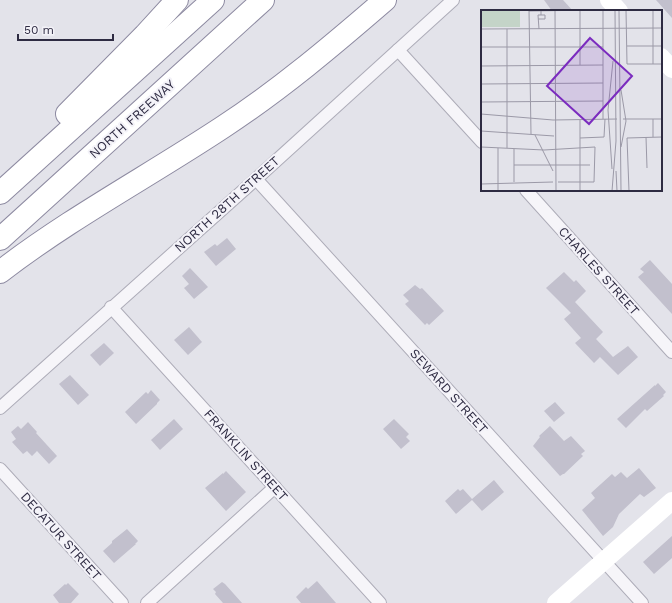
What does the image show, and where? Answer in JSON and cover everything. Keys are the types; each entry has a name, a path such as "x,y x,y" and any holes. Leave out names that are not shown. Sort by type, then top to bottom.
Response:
{"highway":[{"path":"0,181 133,48 177,0"},
{"path":"0,193 213,0"},
{"name":"NORTH FREEWAY","path":"0,239 263,0"},
{"path":"0,272 57,232 199,143 261,101 310,63 385,0"}],"main road":[{"path":"609,0 618,10"},
{"path":"662,58 672,69"},
{"path":"556,603 672,501"}],"street":[{"name":"NORTH 28TH STREET","path":"0,408 453,0"},
{"path":"398,50 481,141"},
{"name":"SEWARD STREET","path":"256,179 642,603"},
{"name":"CHARLES STREET","path":"527,191 672,352"},
{"name":"FRANKLIN STREET","path":"111,308 380,603"},
{"name":"DECATUR STREET","path":"0,469 122,603"},
{"path":"147,603 275,487"}],"building":[{"path":"544,0 563,0 572,10 551,10"},
{"path":"656,0 672,0 672,18"},
{"path":"227,238 236,249 216,266 204,252 215,244 217,246"},
{"path":"650,260 672,284 672,314 638,277 644,272 640,269"},
{"path":"190,268 208,287 194,299 184,288 189,284 182,276"},
{"path":"564,272 574,282 576,280 586,291 575,302 603,332 596,339 613,357 628,346 638,357 618,375 600,357 594,363 575,343 581,338 564,319 571,313 546,288"},
{"path":"415,285 420,289 422,288 444,311 429,325 427,323 425,325 405,304 409,301 403,295"},
{"path":"189,327 202,342 188,355 174,340"},
{"path":"104,343 114,353 100,366 90,355"},
{"path":"70,375 89,395 78,405 59,384"},
{"path":"658,383 666,392 663,395 664,396 647,411 645,409 626,428 617,419"},
{"path":"151,390 160,400 136,424 125,412 146,392 148,394"},
{"path":"555,402 565,413 554,422 544,411"},
{"path":"174,419 183,429 160,450 151,440"},
{"path":"394,419 409,434 406,437 410,441 401,449 383,429"},
{"path":"28,422 57,456 49,464 37,451 32,456 27,451 23,454 12,442 16,439 11,432 18,426 21,429"},
{"path":"550,426 564,441 571,436 585,451 581,454 583,456 560,476 533,446 540,437 539,436"},
{"path":"639,468 656,488 644,497 640,494 619,514 613,527 603,536 582,510 595,498 591,493 612,474 615,477 621,472 627,478"},
{"path":"226,471 246,492 226,511 205,488"},
{"path":"494,480 504,492 482,511 472,500 456,514 445,501 458,489 460,491 463,489 472,499"},
{"path":"127,529 138,541 114,563 103,551 112,543 112,541"},
{"path":"672,536 672,558 654,574 643,562"},
{"path":"317,581 336,603 301,603 296,597 306,587 308,589"},
{"path":"222,582 242,603 223,603 215,594 216,592 213,589"},
{"path":"68,583 79,594 71,603 59,603 53,595"}]}
